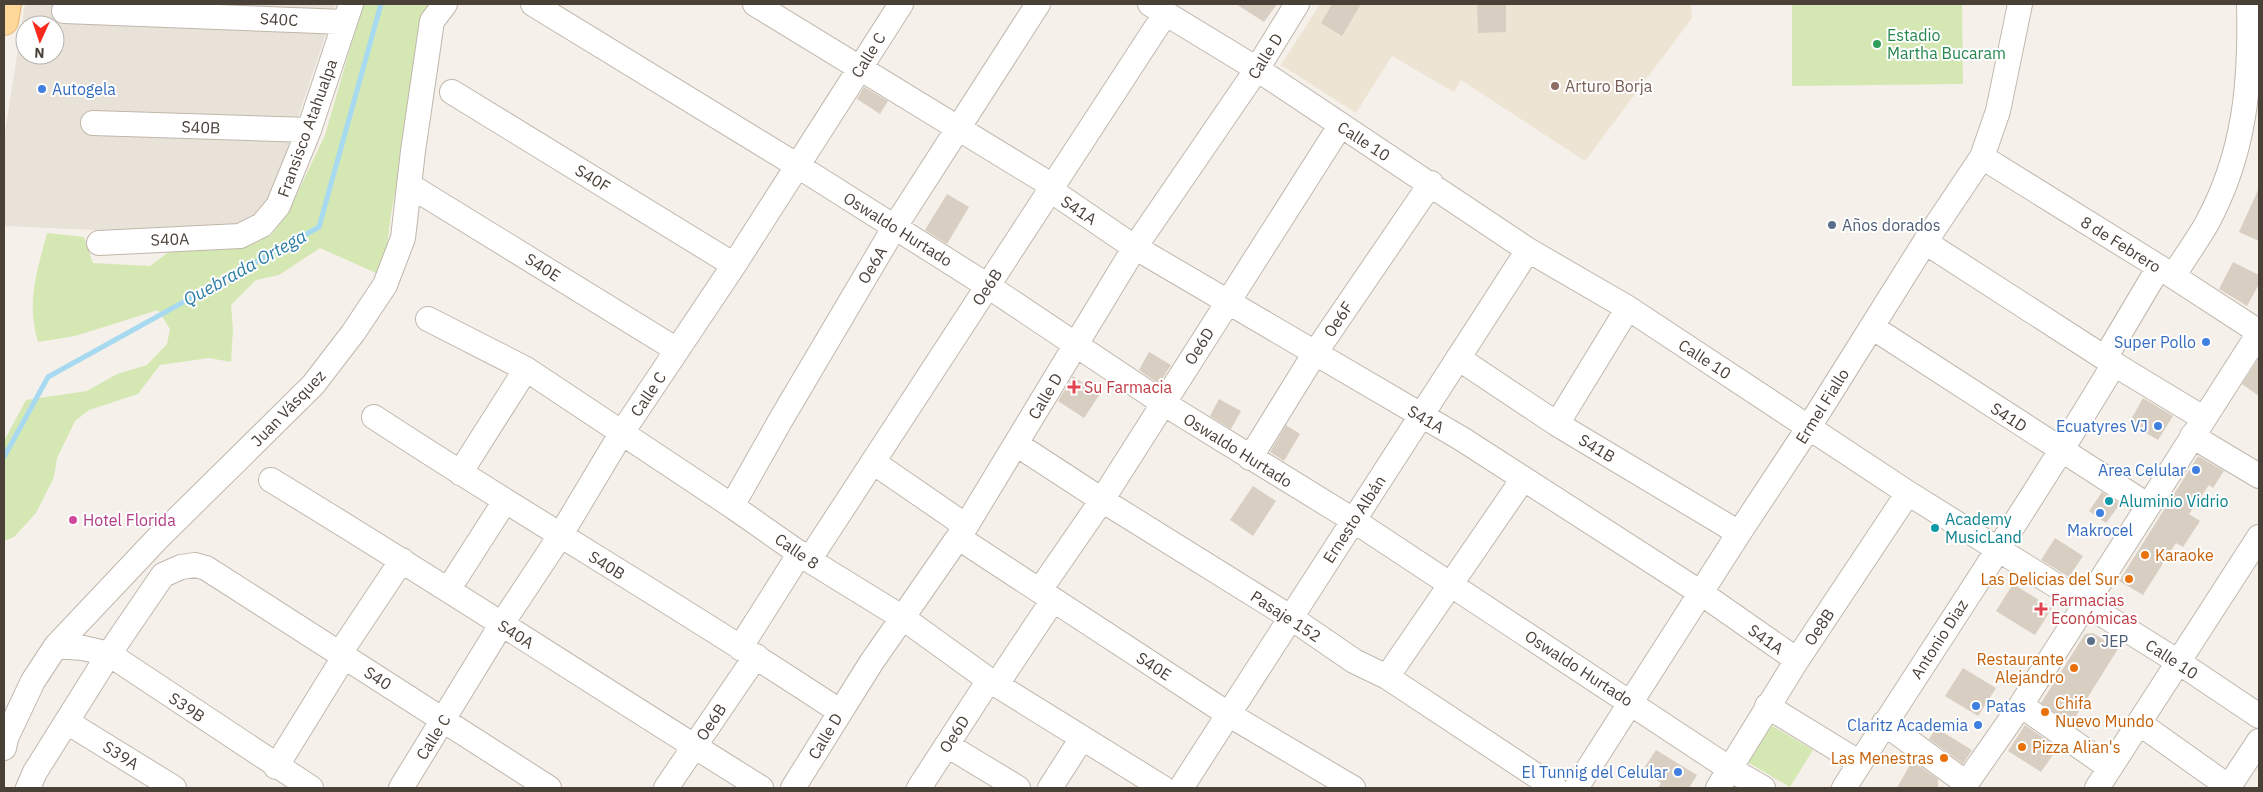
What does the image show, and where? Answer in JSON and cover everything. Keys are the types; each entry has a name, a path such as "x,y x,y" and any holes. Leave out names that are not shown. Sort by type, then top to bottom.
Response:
{"main road":[{"path":"4,21 7,4"}],"street":[{"name":"Juan Vásquez","path":"4,748 6,738 33,680 56,646 158,538 313,385 334,359 384,285 403,238 432,21 445,4"},
{"name":"Oswaldo Hurtado","path":"533,4 798,166 988,286 1163,403 1353,520 1632,703 1724,779 1763,788"},
{"name":"S41A","path":"755,4 958,127 1050,187 1135,247 1421,417 1462,439 1700,594 1797,660"},
{"name":"Calle C","path":"401,788 444,721 501,625 560,536 621,434 734,265 901,4"},
{"name":"Oe6A","path":"732,506 894,228 1038,4"},
{"name":"Calle D","path":"793,788 840,711 902,618 963,532 1135,247 1257,69 1297,4"},
{"name":"Ermel Fiallo","path":"1576,788 1809,427 1925,242 1982,157 1998,111 2020,4"},
{"path":"2166,271 2206,224 2228,177 2241,133 2249,80 2249,4"},
{"name":"Calle 10","path":"1158,9 1257,69 1340,126 1431,183 1528,250 1628,308 1908,493 2180,663 2259,716"},
{"name":"Oe6B","path":"666,788 695,747 804,557 873,462 988,286 1158,9"},
{"name":"S40C","path":"64,10 348,13"},
{"name":"Fransisco Atahualpa","path":"240,236 262,225 278,206 309,130 348,13"},
{"name":"S40F","path":"452,92 734,265"},
{"name":"S40B","path":"93,123 309,130"},
{"name":"Oe6D","path":"919,788 947,745 993,682 1102,500 1340,126"},
{"name":"8 de Febrero","path":"1982,157 2166,271 2259,333"},
{"name":"Oe6F","path":"1250,458 1315,353 1431,183"},
{"name":"S40E","path":"409,185 677,350"},
{"name":"S40A","path":"99,242 240,236"},
{"path":"1925,242 2110,361 2198,427 2259,476"},
{"name":"Ernesto Albán","path":"1181,788 1528,250"},
{"name":"Antonio Diaz","path":"1844,788 2062,452 2110,361 2166,271"},
{"path":"1557,424 1628,308"},
{"name":"Calle 8","path":"428,320 526,369 621,434 732,506 804,557 902,618 993,682 1163,788"},
{"name":"S41D","path":"1872,327 2062,452 2147,505"},
{"path":"1884,724 1965,786 2021,705 2084,603 2259,333"},
{"name":"S41B","path":"1458,358 1557,424 1739,533"},
{"path":"460,473 526,369"},
{"name":"S40B","path":"374,417 840,711"},
{"name":"Pasaje 152","path":"1016,444 1290,617 1354,661 1387,677 1555,788"},
{"name":"S40E","path":"873,462 1046,595 1228,714 1353,788"},
{"path":"1387,677 1523,479"},
{"name":"S40A","path":"271,480 402,560 501,625 761,788"},
{"name":"Oe8B","path":"1724,779 1797,660 1908,493"},
{"path":"448,590 505,501"},
{"path":"2097,788 2180,663 2259,537"},
{"path":"276,767 342,655 402,560"},
{"name":"S40","path":"109,654 163,575 181,567 195,565 206,568 444,721 541,786"},
{"name":"S39B","path":"56,646 82,648 109,654 276,767 311,788"},
{"path":"28,788 109,654"},
{"path":"2021,705 2110,768"},
{"path":"1768,706 1860,763"},
{"name":"S39A","path":"68,722 174,788"},
{"path":"2139,723 2229,788 2259,741"},
{"path":"1050,788 1082,738"},
{"path":"947,745 1018,788"}],"shaded area":[{"path":"25,4 336,4 266,212 230,236 4,226 4,139 16,65 65,65 65,15 23,15"},
{"name":"Arturo Borja","path":"1320,4 1691,4 1692,18 1585,161 1461,80 1454,92 1392,56 1356,113 1281,65"}],"green space":[{"path":"363,4 432,4 391,214 387,246 376,273 320,248 279,275 256,280 231,305 233,329 231,362 209,358 160,365 138,394 89,410 75,421 57,458 54,477 36,513 14,537 4,541 4,441 26,400 87,391 117,374 147,365 167,344 170,329 158,310 75,336 38,342 33,314 34,287 47,233 84,237 93,263 150,266 170,251 251,245 271,235 288,213 325,135"},
{"name":"Estadio Martha Bucaram","path":"1792,4 1962,4 1963,84 1792,86"},
{"path":"1759,718 1813,750 1790,787 1737,756"}],"building":[{"path":"1236,4 1277,4 1264,22"},
{"path":"1332,4 1361,4 1342,36 1321,23"},
{"path":"1477,4 1506,4 1506,32 1478,33"},
{"path":"864,87 888,101 880,114 857,99"},
{"path":"2259,188 2259,241 2239,232"},
{"path":"947,194 969,207 947,244 925,230"},
{"path":"2233,262 2259,275 2259,284 2247,306 2219,289"},
{"path":"1149,352 1171,365 1159,384 1139,370"},
{"path":"2259,358 2259,396 2242,384"},
{"path":"1073,376 1100,394 1084,418 1058,401"},
{"path":"2143,398 2173,416 2158,440 2129,423"},
{"path":"1219,399 1241,411 1231,429 1210,416"},
{"path":"1286,425 1300,434 1284,461 1270,452"},
{"path":"2198,456 2224,471 2213,488 2209,485 2189,514 2200,521 2183,547 2176,543 2143,595 2119,581"},
{"path":"1253,486 1276,501 1253,536 1230,520"},
{"path":"2102,492 2120,504 2106,523 2089,511"},
{"path":"2055,538 2083,556 2069,577 2041,560"},
{"path":"2013,584 2052,608 2035,635 1996,611"},
{"path":"2093,633 2118,649 2071,724 2041,703 2085,634"},
{"path":"1963,668 1996,688 1978,716 1945,696"},
{"path":"2025,725 2058,748 2041,772 2008,751"},
{"path":"1936,728 1972,750 1963,764 1929,739"},
{"path":"1656,750 1697,775 1689,788 1658,788 1661,783 1642,771"},
{"path":"1912,761 1938,779 1938,788 1897,788"}],"waterway":[{"name":"Quebrada Ortega","path":"4,457 48,377 319,227 381,4"}],"place":[{"name":"Estadio Martha Bucaram","path":"1877,44"},
{"name":"Arturo Borja","path":"1555,86"},
{"name":"Autogela","path":"42,89"},
{"name":"Años dorados","path":"1832,225"},
{"name":"Super Pollo","path":"2206,342"},
{"name":"Su Farmacia","path":"1074,387"},
{"name":"Ecuatyres VJ","path":"2158,426"},
{"name":"Area Celular","path":"2196,470"},
{"name":"Aluminio Vidrio","path":"2109,501"},
{"name":"Makrocel","path":"2100,513"},
{"name":"Hotel Florida","path":"73,520"},
{"name":"Academy MusicLand","path":"1935,528"},
{"name":"Karaoke","path":"2145,555"},
{"name":"Las Delicias del Sur","path":"2129,579"},
{"name":"Farmacias Económicas","path":"2041,609"},
{"name":"JEP","path":"2091,641"},
{"name":"Restaurante Alejandro","path":"2074,668"},
{"name":"Patas","path":"1976,706"},
{"name":"Chifa Nuevo Mundo","path":"2045,712"},
{"name":"Claritz Academia","path":"1978,725"},
{"name":"Pizza Alian's","path":"2022,747"},
{"name":"Las Menestras","path":"1944,758"},
{"name":"El Tunnig del Celular","path":"1678,772"}]}
